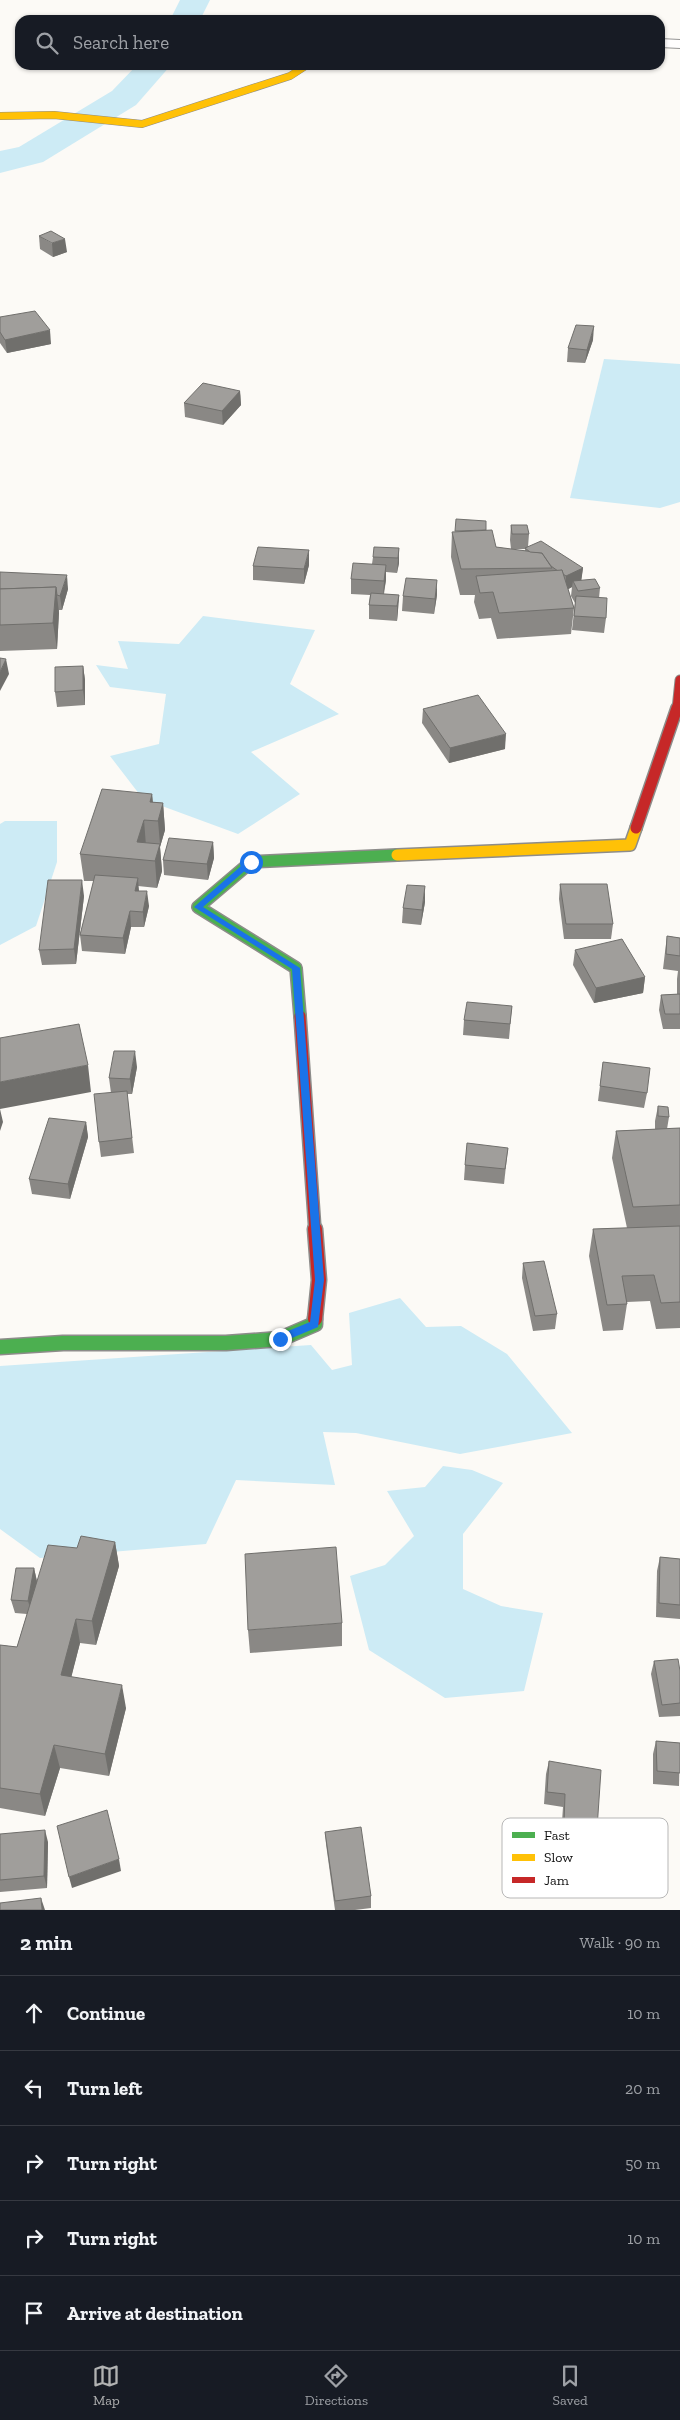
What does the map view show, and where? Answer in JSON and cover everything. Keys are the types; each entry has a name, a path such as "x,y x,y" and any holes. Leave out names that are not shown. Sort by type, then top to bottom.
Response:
{"street":[{"path":"665,43 680,44"},
{"path":"0,116 54,115 142,124 290,76 299,70"},
{"path":"0,1347 63,1343 280,1339 315,1324 319,1280 296,968 198,907 251,862 630,845 676,715 680,680"}],"water":[{"path":"604,359 680,364 680,502 660,508 570,498"},
{"path":"203,616 315,630 290,684 339,714 251,752 300,794 238,834 143,799 110,756 159,744 166,694 110,687 96,665 128,669 118,641 179,644"},
{"path":"5,821 57,821 57,862 36,926 0,945 0,824"},
{"path":"400,1298 426,1327 461,1326 507,1354 572,1433 460,1454 356,1433 323,1432 335,1485 236,1480 206,1544 40,1558 0,1529 0,1366 311,1345 332,1370 352,1365 349,1313"},
{"path":"443,1466 472,1470 503,1483 463,1534 463,1589 501,1606 543,1613 524,1691 445,1698 369,1650 350,1576 385,1565 414,1536 387,1491 425,1487"}],"building":[{"path":"51,231 65,239 52,243 39,236"},
{"path":"35,311 50,330 5,340 0,332 0,317"},
{"path":"576,325 594,326 587,350 568,348"},
{"path":"203,383 240,391 222,411 184,403"},
{"path":"456,519 486,521 486,530 455,531"},
{"path":"511,525 527,525 529,534 512,534"},
{"path":"492,530 496,547 542,553 552,568 461,569 452,532"},
{"path":"541,541 583,568 566,576 562,570 558,571 551,566 542,553 530,552 525,548"},
{"path":"258,547 309,550 304,569 253,566"},
{"path":"374,547 399,548 398,558 373,557"},
{"path":"353,563 386,565 384,581 351,579"},
{"path":"562,570 574,608 499,613 493,592 480,593 476,576"},
{"path":"0,572 67,575 60,596 57,595 56,587 0,589"},
{"path":"406,578 437,580 435,599 403,596"},
{"path":"595,579 600,588 578,591 573,581"},
{"path":"56,587 53,623 0,625 0,589"},
{"path":"371,593 399,595 397,606 369,605"},
{"path":"576,596 607,598 606,618 574,616"},
{"path":"0,658 6,659 0,672"},
{"path":"83,666 83,690 55,692 55,667"},
{"path":"478,695 506,734 450,748 423,709"},
{"path":"102,789 152,794 150,802 163,803 158,821 144,820 137,842 160,844 155,861 80,854"},
{"path":"169,838 213,842 207,864 163,860"},
{"path":"95,875 138,878 135,891 147,891 143,912 130,911 123,938 80,935"},
{"path":"48,880 82,880 74,949 39,950"},
{"path":"560,884 607,884 613,924 566,924"},
{"path":"407,885 425,886 422,910 403,908"},
{"path":"667,936 680,938 680,956 666,954"},
{"path":"622,939 645,977 596,988 575,950"},
{"path":"680,994 680,1014 665,1014 661,995"},
{"path":"467,1002 512,1006 510,1024 464,1020"},
{"path":"79,1024 88,1065 0,1082 0,1038"},
{"path":"114,1051 135,1051 130,1079 109,1078"},
{"path":"603,1062 650,1068 647,1093 600,1086"},
{"path":"127,1091 132,1138 99,1142 94,1094"},
{"path":"658,1106 668,1107 669,1117 658,1116"},
{"path":"49,1118 86,1122 68,1184 29,1179"},
{"path":"680,1128 680,1205 633,1207 616,1131"},
{"path":"467,1143 508,1148 505,1169 465,1165"},
{"path":"680,1226 680,1302 661,1303 654,1275 622,1276 627,1304 607,1305 593,1229"},
{"path":"544,1261 557,1314 535,1316 523,1263"},
{"path":"81,1536 115,1542 92,1621 76,1619 61,1675 122,1685 105,1754 54,1745 40,1794 0,1788 0,1645 17,1647 48,1545 77,1548"},
{"path":"336,1547 342,1623 248,1630 245,1554"},
{"path":"660,1557 680,1559 680,1605 659,1603"},
{"path":"16,1568 34,1568 28,1601 11,1600"},
{"path":"678,1659 680,1703 662,1705 654,1661"},
{"path":"656,1741 680,1743 680,1773 657,1771"},
{"path":"549,1761 601,1770 598,1818 564,1818 565,1794 547,1792"},
{"path":"107,1810 119,1859 69,1877 57,1826"},
{"path":"361,1827 371,1896 335,1901 325,1832"},
{"path":"45,1830 44,1876 0,1880 0,1834"},
{"path":"41,1898 42,1910 0,1910 0,1903"}],"waterway":[{"path":"188,15 195,0"},
{"path":"0,162 31,155 124,98 150,70"}],"traffic: fast":[{"path":"300,1016 296,968 198,907 251,862 397,855"},
{"path":"0,1347 63,1343 226,1343 280,1339 315,1324 315,1319"}],"traffic: slow":[{"path":"0,116 54,115 142,124 290,76 299,70"},
{"path":"397,855 630,845 636,828"}],"traffic: jam":[{"path":"636,828 676,715 680,680"},
{"path":"300,1016 319,1280 315,1319"}],"route":[{"path":"251,862 198,907 296,968 319,1280 315,1324 280,1339"}]}
